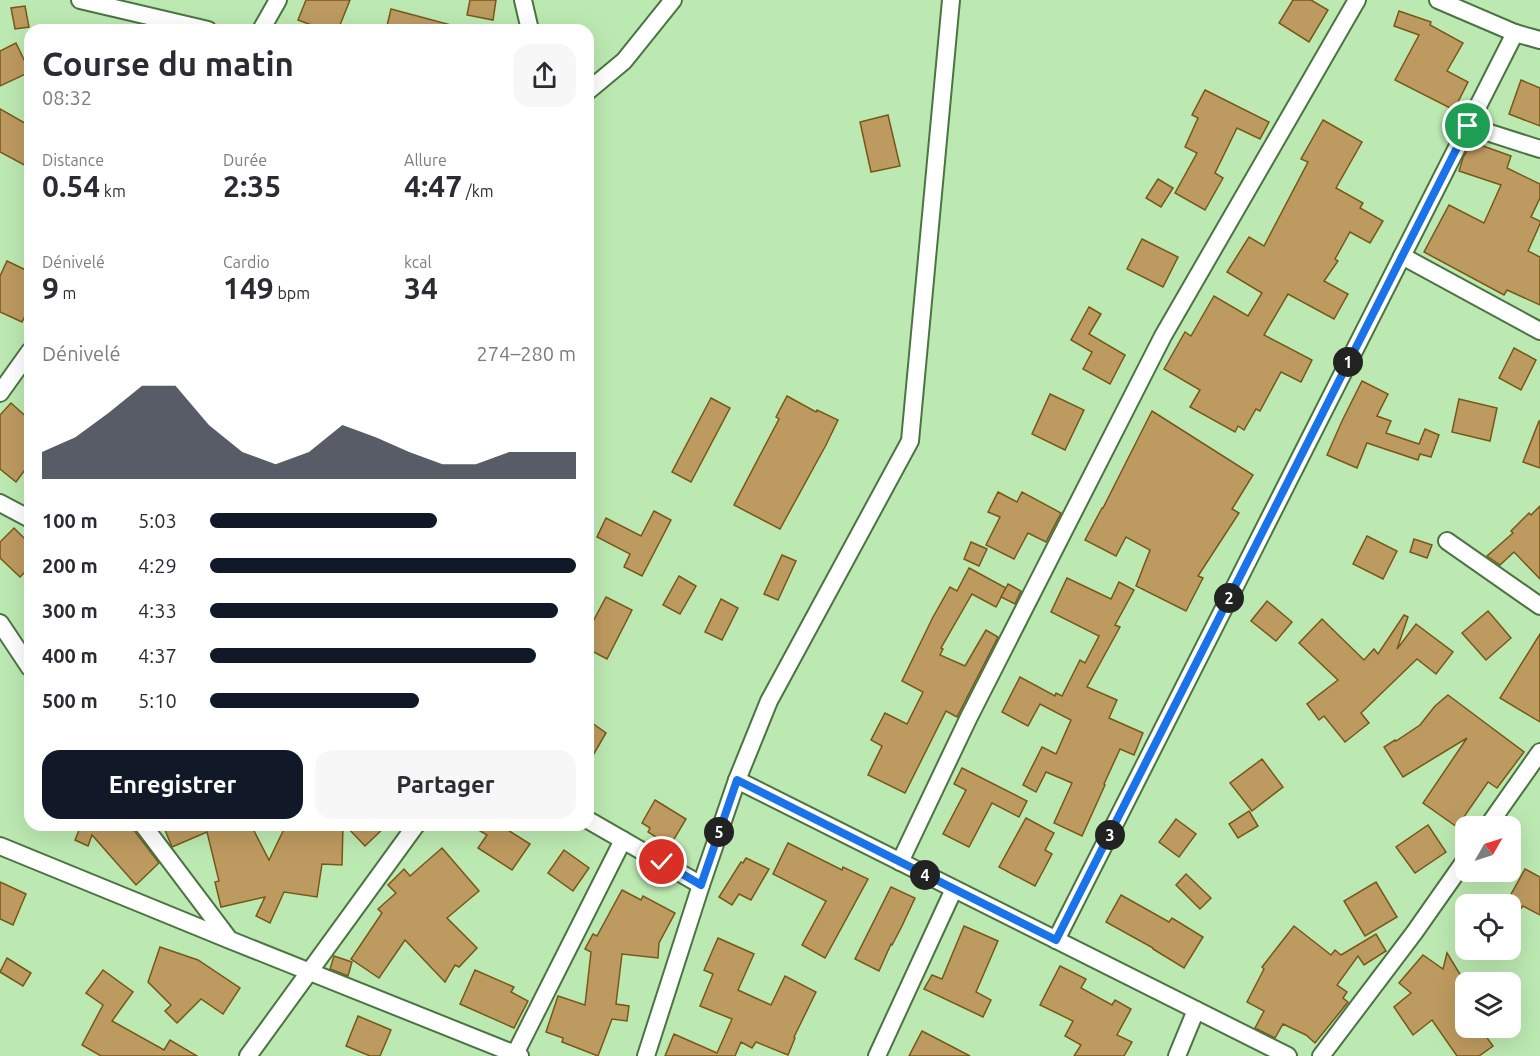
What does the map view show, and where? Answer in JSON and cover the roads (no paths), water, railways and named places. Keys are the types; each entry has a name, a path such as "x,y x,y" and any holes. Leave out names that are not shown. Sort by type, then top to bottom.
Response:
{"street":[{"path":"80,0 182,24"},
{"path":"264,24 278,0"},
{"path":"523,0 529,24"},
{"path":"594,86 624,61 673,0"},
{"path":"646,1056 737,780 769,701 910,441 951,0"},
{"path":"900,862 969,717 1163,336 1357,0"},
{"path":"1438,0 1515,33 1540,40"},
{"path":"1056,940 1515,33"},
{"path":"1468,126 1540,149"},
{"path":"1402,256 1540,331"},
{"path":"0,393 24,359"},
{"path":"0,503 24,516"},
{"path":"1447,541 1540,606"},
{"path":"0,623 24,659"},
{"path":"1495,816 1538,759"},
{"path":"737,780 1288,1056"},
{"path":"594,823 701,885"},
{"path":"148,831 230,940"},
{"path":"248,1056 412,831"},
{"path":"0,846 516,1055 623,840"},
{"path":"1321,1056 1455,875"},
{"path":"877,1056 954,889"},
{"path":"1177,1056 1196,1010"}]}
